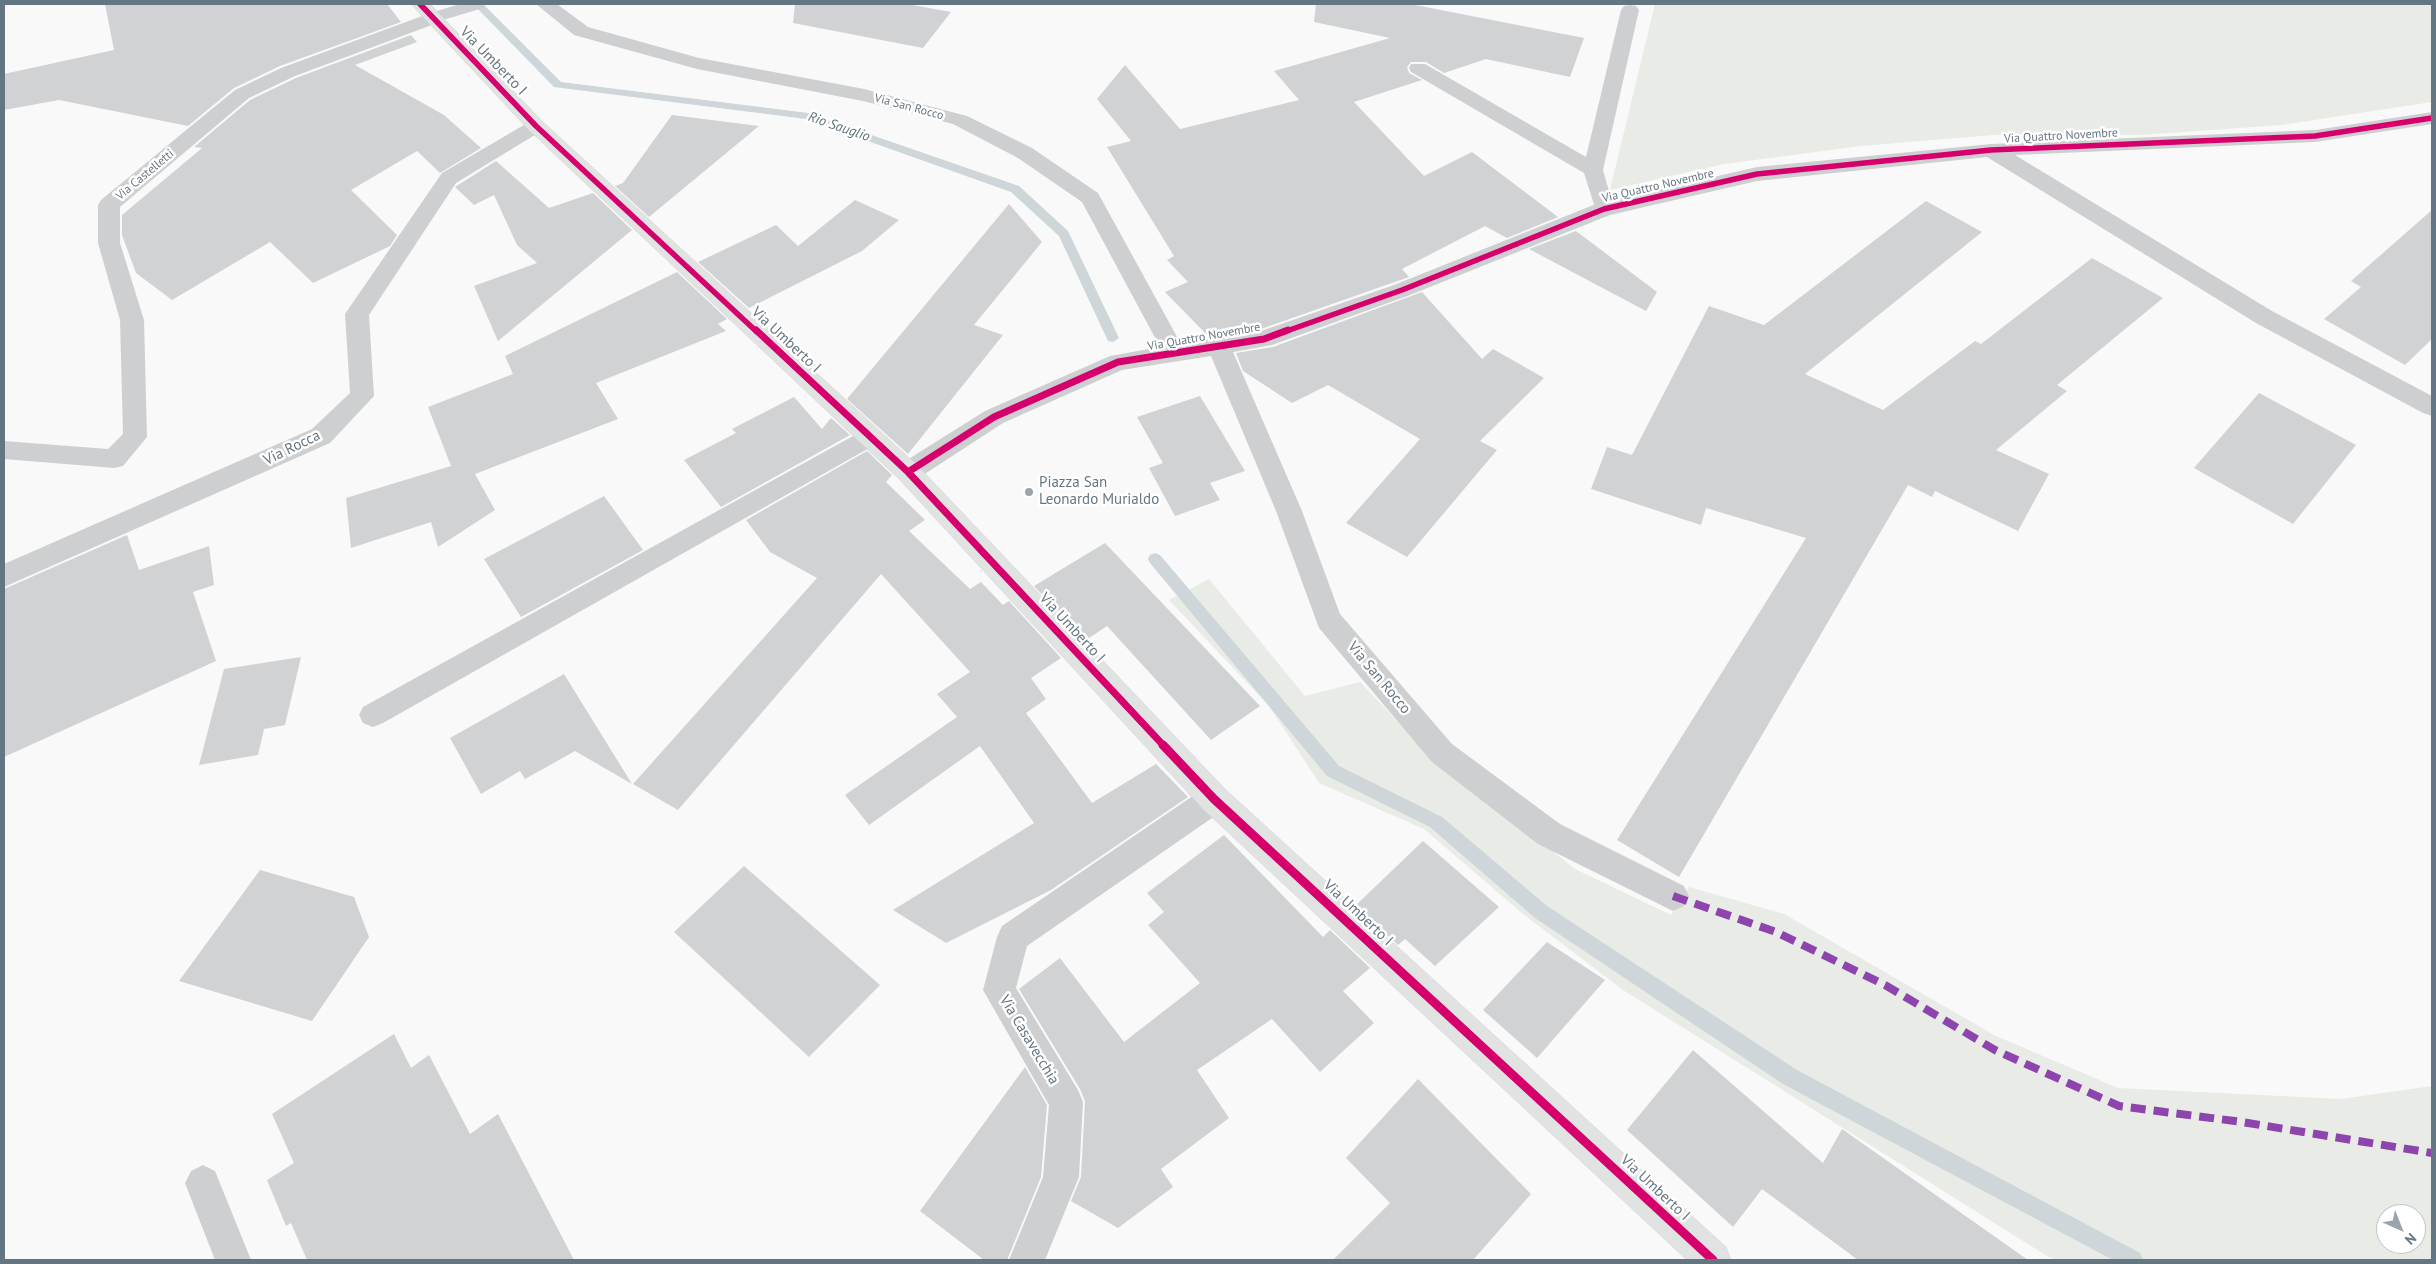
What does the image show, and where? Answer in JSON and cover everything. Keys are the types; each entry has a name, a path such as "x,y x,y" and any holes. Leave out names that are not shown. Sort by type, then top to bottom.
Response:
{"street":[{"name":"Via San Rocco","path":"546,4 581,31 697,63 864,95 960,120 1025,153 1090,198 1137,281 1175,354"},
{"name":"Via Umberto I","path":"427,11 536,126 908,472 1214,798 1713,1260"},
{"name":"Via Castelletti","path":"4,450 114,459 134,437 132,320 109,243 110,205 242,94 427,11"},
{"name":"Via Quattro Novembre","path":"908,472 994,417 1118,362 1264,339 1402,290 1604,209 1757,174 1991,150 2315,136 2432,118"},
{"name":"Via Rocca","path":"4,576 321,436 362,396 357,314 449,178 536,126"},
{"path":"1991,150 2264,317 2432,407"},
{"name":"Via San Rocco","path":"1219,347 1275,476 1329,620 1442,753 1549,834 1673,896"},
{"name":"Via Casavecchia","path":"1027,1260 1061,1177 1066,1102 999,990 1013,937 1214,798"},
{"path":"202,1183 233,1260"}],"lane":[{"path":"427,11 477,4"},
{"path":"1604,209 1593,170 1630,10"},
{"path":"1418,68 1593,170"},
{"path":"373,715 870,437"}],"shaded area":[{"path":"1655,4 2432,4 2432,102 2282,125 2141,135 1993,135 1861,146 1724,164 1610,190"},
{"path":"1209,579 1305,696 1360,682 1420,745 1575,869 1671,915 1689,887 1784,914 1996,1036 2118,1088 2341,1099 2432,1086 2432,1260 2056,1260 2047,1256 1623,990 1523,914 1424,829 1319,783 1269,706 1169,600"}],"building":[{"path":"105,4 387,4 401,22 280,66 234,88 188,126 59,100 4,110 4,74 114,50"},
{"path":"795,4 907,4 951,12 923,48 793,23"},
{"path":"1316,4 1410,4 1584,38 1570,77 1486,59 1444,73 1426,62 1411,62 1407,67 1409,73 1422,80 1354,102 1424,176 1472,152 1558,217 1507,238 1485,226 1402,269 1409,277 1261,329 1209,337 1165,292 1188,282 1167,260 1174,256 1107,147 1131,141 1097,99 1125,65 1180,129 1299,100 1274,71 1390,38 1314,22"},
{"path":"411,35 417,42 355,65 444,115 481,148 440,173 417,151 351,190 397,235 390,246 313,283 270,242 172,300 136,273 122,235 122,215 202,148 194,147 250,100 296,78"},
{"path":"672,115 759,126 649,217 615,186 623,183"},
{"path":"496,161 549,208 593,193 632,230 498,341 474,286 537,263 517,245 494,195 474,205 455,187"},
{"path":"855,200 899,220 862,251 749,308 698,262 776,225 798,246"},
{"path":"1926,201 1982,232 1805,374 1883,410 1975,341 1981,344 2092,258 2163,298 2057,385 2067,391 1996,450 2049,474 2018,531 1935,491 1932,497 1908,485 1679,877 1617,840 1806,538 1706,508 1701,525 1591,489 1607,447 1632,455 1709,306 1764,325"},
{"path":"1009,204 1042,242 974,325 1003,335 908,454 847,399"},
{"path":"2432,210 2432,339 2405,365 2324,319 2361,287 2351,281"},
{"path":"1576,231 1657,292 1646,311 1529,249"},
{"path":"677,272 727,319 718,324 726,331 596,383 618,419 475,474 495,510 438,547 431,522 351,548 346,498 451,466 428,407 513,374 505,356"},
{"path":"1422,292 1482,359 1493,349 1544,378 1480,441 1497,450 1407,557 1346,523 1420,439 1328,385 1292,403 1243,371 1236,353 1273,347"},
{"path":"2259,393 2356,445 2293,524 2194,468"},
{"path":"1200,396 1245,471 1210,483 1220,500 1175,516 1149,468 1163,463 1137,417"},
{"path":"794,397 822,429 831,418 850,435 721,507 684,460 736,433 732,429"},
{"path":"867,451 892,475 886,482 925,520 909,531 970,589 981,582 1003,605 1009,601 1061,658 1031,678 1046,699 1026,713 1092,803 1156,764 1188,797 1051,890 946,943 893,910 1034,823 980,746 869,825 845,795 957,717 937,694 970,672 881,574 678,810 633,784 817,578 770,552 746,520"},
{"path":"604,496 643,550 521,617 484,559"},
{"path":"127,535 139,570 209,546 214,585 193,592 216,661 4,757 4,589"},
{"path":"1105,543 1260,706 1211,740 1107,626 1086,640 1034,586"},
{"path":"301,657 285,725 264,729 258,755 199,765 224,669"},
{"path":"564,674 632,784 575,751 525,779 520,771 481,794 450,738"},
{"path":"1224,835 1323,937 1330,930 1370,968 1343,991 1374,1023 1320,1072 1272,1019 1197,1070 1229,1118 1161,1169 1173,1187 1118,1228 1071,1201 1081,1177 1085,1101 1080,1089 1019,989 1060,958 1124,1042 1200,983 1148,925 1164,912 1147,893"},
{"path":"1423,841 1499,907 1435,966 1405,939 1398,945 1355,906"},
{"path":"744,866 880,985 809,1057 674,932"},
{"path":"260,870 354,897 369,937 312,1021 179,981"},
{"path":"1547,942 1605,980 1537,1058 1483,1010"},
{"path":"394,1034 411,1068 429,1055 470,1134 498,1114 574,1260 307,1260 291,1223 286,1226 267,1180 294,1163 272,1114"},
{"path":"1693,1050 1823,1163 1842,1129 2028,1260 1858,1260 1762,1189 1733,1227 1627,1130"},
{"path":"1025,1067 1047,1105 1041,1177 1007,1260 984,1260 920,1211"},
{"path":"1418,1079 1531,1194 1473,1260 1333,1260 1390,1203 1346,1158"}],"waterway":[{"name":"Rio Sauglio","path":"478,4 558,85 808,116 1015,189 1064,234 1113,338"},
{"path":"1155,559 1333,771 1436,822 1541,912 1790,1077 2133,1260"}],"marked path":[{"path":"1673,896 1776,932 1885,985 1995,1050 2119,1106 2242,1122 2432,1153"}],"cycle path":[{"path":"420,4 536,126 908,472 1214,799 1713,1260"},
{"path":"908,472 994,417 1118,362 1264,339 1402,290 1604,209 1757,174 1991,150 2315,136 2432,118"}],"place":[{"name":"Piazza San Leonardo Murialdo","path":"1029,492"}]}
